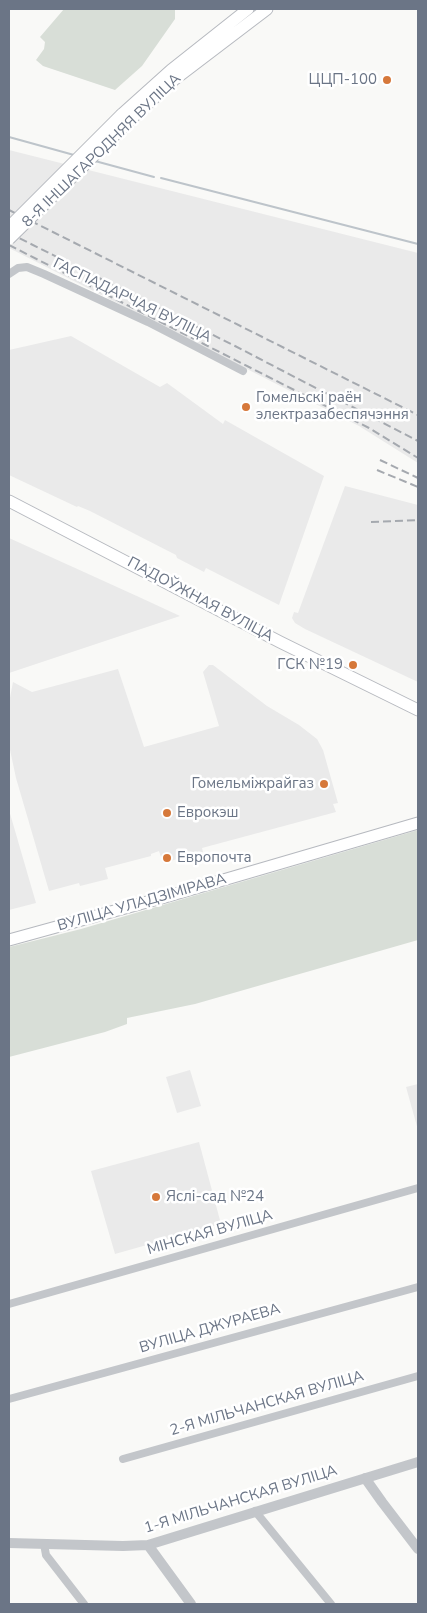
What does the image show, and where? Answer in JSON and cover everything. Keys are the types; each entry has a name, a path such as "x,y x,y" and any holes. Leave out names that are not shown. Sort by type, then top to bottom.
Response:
{"main road":[{"name":"8-Я ІНШАГАРОДНЯЯ ВУЛІЦА","path":"213,43 248,9"},
{"name":"8-Я ІНШАГАРОДНЯЯ ВУЛІЦА","path":"9,239 126,118 147,90 213,43 267,9"},
{"name":"8-Я ІНШАГАРОДНЯЯ ВУЛІЦА","path":"9,227 126,118"},
{"name":"ПАДОЎЖНАЯ ВУЛІЦА","path":"9,501 280,642 418,710"},
{"name":"ВУЛІЦА УЛАДЗІМІРАВА","path":"9,940 418,823"}],"street":[{"name":"ГАСПАДАРЧАЯ ВУЛІЦА","path":"9,274 18,268 26,267 44,274 148,322 243,371"},
{"name":"МІНСКАЯ ВУЛІЦА","path":"9,1304 418,1188"},
{"name":"ВУЛІЦА ДЖУРАЕВА","path":"9,1399 418,1287"},
{"name":"2-Я МІЛЬЧАНСКАЯ ВУЛІЦА","path":"123,1459 418,1376"},
{"name":"1-Я МІЛЬЧАНСКАЯ ВУЛІЦА","path":"9,1543 148,1545 418,1462"},
{"path":"366,1478 418,1549"},
{"path":"255,1512 331,1604"},
{"path":"44,1544 49,1560 84,1604"},
{"path":"148,1545 191,1604"}],"shaded area":[{"path":"64,9 175,9 175,19 142,66 115,90 43,66 36,60 44,49 45,42 40,37"},
{"path":"9,150 418,253 418,463 359,426 9,248"},
{"path":"71,336 160,387 167,383 223,424 225,420 324,476 279,605 206,568 204,572 177,558 176,555 90,511 77,507 9,475 9,350"},
{"path":"345,486 418,505 418,682 305,629 295,623 292,618 294,612 298,613"},
{"path":"9,538 139,597 180,616 9,673"},
{"path":"209,665 213,665 267,706 299,725 317,739 323,750 338,803 333,804 336,812 202,848 203,852 163,863 159,851 151,854 151,856 105,868 108,879 80,886 79,883 49,891 16,778 9,745 9,703 13,682 32,692 118,669 144,747 219,726 203,672"},
{"path":"9,810 36,903 9,910"},
{"path":"418,830 418,940 195,1004 127,1018 127,1024 105,1032 9,1057 9,947 81,929"},
{"path":"190,1070 201,1106 177,1113 166,1077"},
{"path":"418,1084 418,1130 406,1087"},
{"name":"Яслі-сад №24","path":"199,1142 221,1224 115,1254 91,1171"}],"waterway":[{"path":"9,137 74,155"},
{"path":"95,161 154,177"},
{"path":"161,178 418,244"}],"railway":[{"path":"9,210 418,415"},
{"path":"9,233 235,346 418,441"},
{"path":"9,245 369,428 418,458"},
{"path":"380,460 418,478"},
{"path":"377,470 418,487"},
{"path":"371,522 418,520"}],"place":[{"name":"ЦЦП-100","path":"387,80"},
{"name":"Гомельскі раён электразабеспячэння","path":"246,407"},
{"name":"ГСК №19","path":"353,665"},
{"name":"Гомельміжрайгаз","path":"324,784"},
{"name":"Еврокэш","path":"167,813"},
{"name":"Европочта","path":"167,858"},
{"name":"Яслі-сад №24","path":"156,1197"}]}
